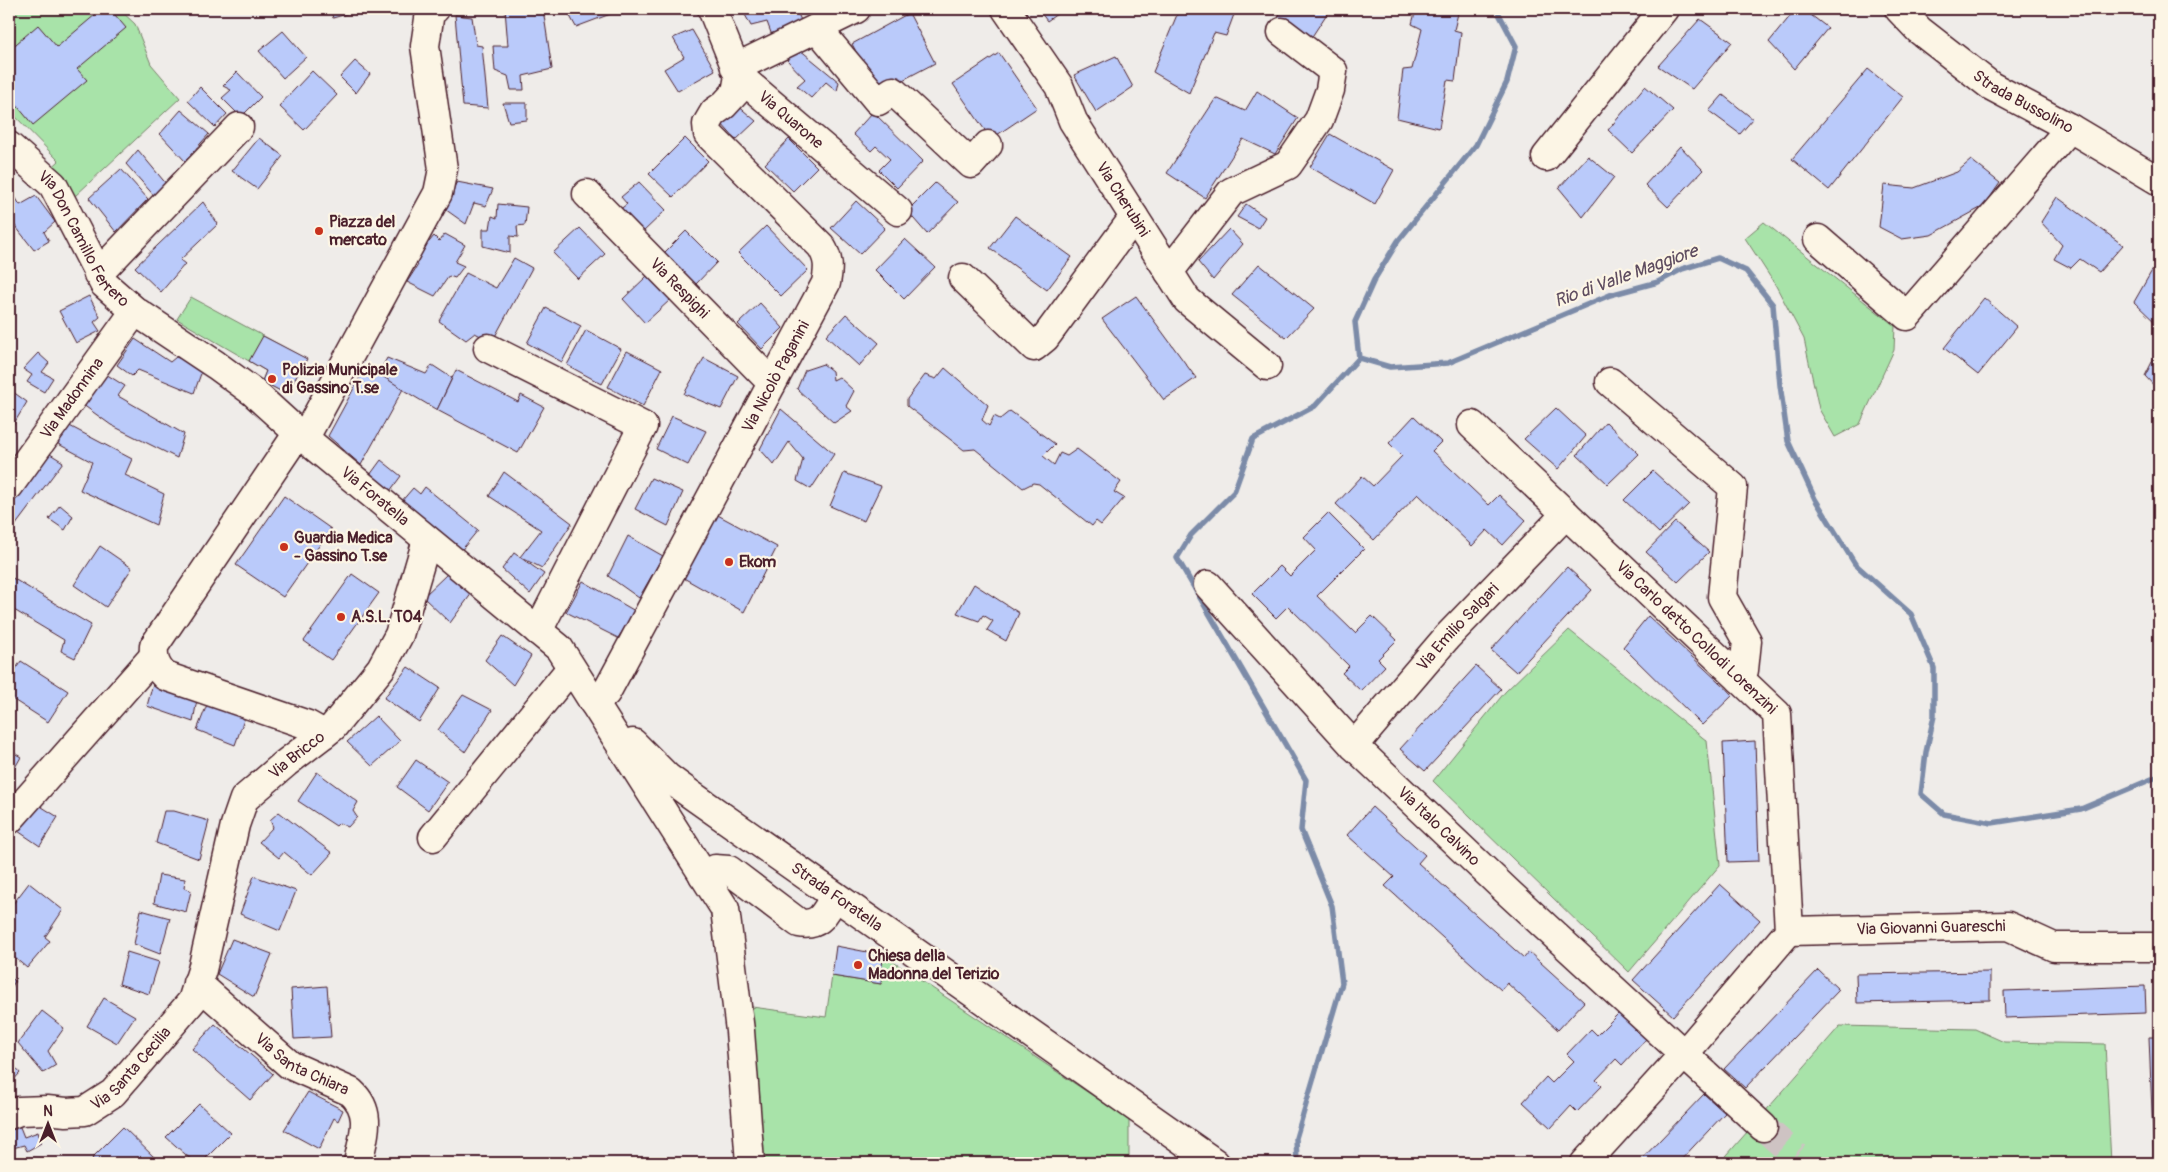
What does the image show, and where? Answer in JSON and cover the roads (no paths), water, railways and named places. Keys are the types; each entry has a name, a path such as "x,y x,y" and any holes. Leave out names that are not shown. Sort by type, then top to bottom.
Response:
{"street":[{"path":"324,734 308,725 165,676 157,668 153,657 154,646 301,436 438,193 442,169 425,46 430,12 435,9"},
{"name":"Via Quarone","path":"712,9 737,72 898,211"},
{"path":"737,72 856,9"},
{"name":"Via Cherubini","path":"1006,9 1059,86 1073,121 1187,300 1267,366"},
{"path":"1546,157 1664,9"},
{"name":"Strada Bussolino","path":"1899,9 1919,30 1991,86 2070,128 2159,181"},
{"path":"817,28 878,101 893,91 971,164 988,145"},
{"path":"1169,272 1231,192 1288,165 1319,120 1330,90 1333,71 1282,32"},
{"name":"Via Nicolò Paganini","path":"594,702 606,693 826,283 829,268 828,257 821,246 708,134 706,124 714,112 724,106 736,92 737,72"},
{"path":"98,274 239,126"},
{"path":"1818,239 1908,316 2070,128"},
{"name":"Via Don Camillo Ferrero","path":"9,146 53,186 104,284 135,312"},
{"name":"Via Respighi","path":"587,194 772,383"},
{"path":"963,278 1034,347 1044,338 1134,217"},
{"name":"Via Foratella","path":"135,312 216,365 253,392 301,436 559,648 594,702"},
{"name":"Via Madonnina","path":"9,486 135,312"},
{"path":"488,348 643,426 538,631"},
{"path":"1610,382 1733,487 1722,597 1747,641 1744,670 1740,679"},
{"name":"Via Carlo detto Collodi Lorenzini","path":"1472,425 1777,714 1789,931"},
{"name":"Via Emilio Salgari","path":"1354,746 1448,637 1566,514"},
{"name":"Via Bricco","path":"198,983 235,825 244,799 258,785 333,727 381,668 399,635 427,540"},
{"name":"Via Italo Calvino","path":"1208,584 1354,746 1510,894 1685,1053 1763,1127"},
{"path":"9,820 153,657"},
{"path":"433,837 571,668"},
{"path":"594,702 726,909 740,1032 750,1163"},
{"name":"Strada Foratella","path":"594,702 667,777 1215,1163"},
{"path":"660,806 667,777"},
{"path":"678,835 693,796"},
{"path":"703,875 715,869 730,870 799,923 810,925 821,919 835,896"},
{"name":"Via Giovanni Guareschi","path":"1789,931 2008,926 2054,947 2159,947"},
{"path":"1585,1163 1685,1053 1789,931"},
{"name":"Via Santa Cecilia","path":"9,1115 19,1110 66,1112 85,1110 113,1093 192,1001 198,983"},
{"name":"Via Santa Chiara","path":"198,983 290,1065 351,1092 358,1099 365,1112 358,1163"}],"waterway":[{"name":"Rio di Valle Maggiore","path":"1498,9 1516,46 1507,82 1476,145 1398,241 1374,280 1355,322 1359,358 1390,367 1448,363 1610,295 1658,282 1682,269 1718,258 1746,271 1773,305 1780,385 1788,441 1815,499 1855,564 1911,614 1934,668 1934,716 1926,752 1921,794 1944,814 1992,823 2081,809 2159,776"},
{"path":"1297,1163 1296,1138 1342,983 1332,906 1301,830 1306,780 1177,558 1191,535 1234,492 1253,439 1315,406 1359,358"}],"tunnel":[{"path":"1763,1127 1796,1156"}],"place":[{"name":"Piazza del mercato","path":"319,231"},
{"name":"Polizia Municipale di Gassino T.se","path":"272,379"},
{"name":"Guardia Medica - Gassino T.se","path":"284,547"},
{"name":"Ekom","path":"729,562"},
{"name":"A.S.L. TO4","path":"341,617"},
{"name":"Chiesa della Madonna del Terizio","path":"858,965"}]}
